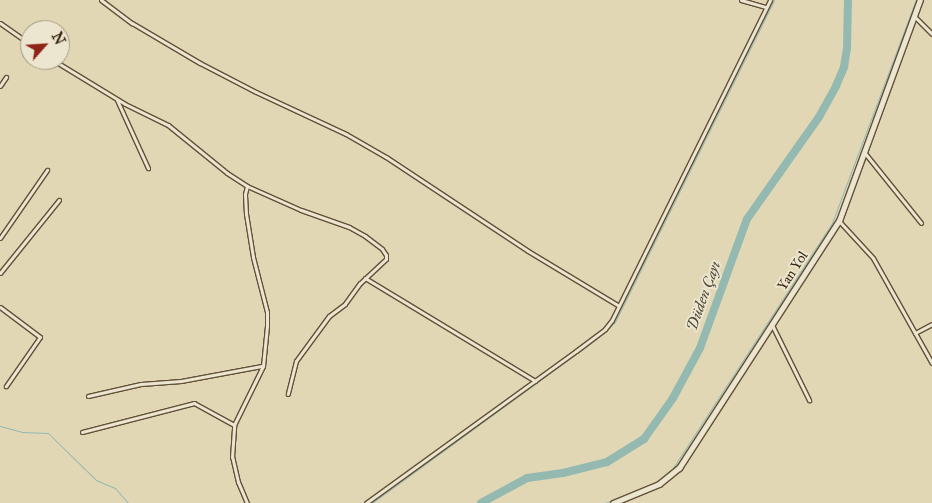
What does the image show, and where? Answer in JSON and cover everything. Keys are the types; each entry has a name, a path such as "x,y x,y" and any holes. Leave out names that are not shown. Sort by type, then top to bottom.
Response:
{"street":[{"path":"101,0 132,23 186,55 256,92 346,134 386,157 536,256 619,306"},
{"path":"741,0 766,7"},
{"path":"366,503 605,329 619,306 770,0"},
{"name":"Yan Yol","path":"613,503 659,484 679,468 839,221 920,0"},
{"path":"914,16 932,34"},
{"path":"0,22 20,37"},
{"path":"69,70 117,100 168,125 227,173 247,186 301,210 349,227 382,249 386,259 365,278 345,304 329,316 296,361 288,394"},
{"path":"0,86 6,77"},
{"path":"117,100 148,168"},
{"path":"864,152 921,223"},
{"path":"0,238 47,170"},
{"path":"247,186 244,194 248,230 267,312 263,366 234,425 232,457 238,482 247,503"},
{"path":"0,273 59,200"},
{"path":"839,221 873,258 932,363"},
{"path":"365,278 535,381"},
{"path":"0,307 40,337 6,386"},
{"path":"772,324 809,400"},
{"path":"915,333 932,324"},
{"path":"88,396 141,384 159,381 181,381 263,366"},
{"path":"82,432 194,404 234,425"}],"waterway":[{"path":"372,503 595,340 615,322 774,0"},
{"name":"Düden Çayı","path":"481,503 527,478 563,473 607,462 644,439 673,398 700,348 747,219 819,117 836,86 844,67 847,47 848,0"},
{"path":"671,471 832,223 916,0"},
{"path":"0,426 22,432 48,433 96,480 115,488 128,503"},
{"path":"653,484 660,480"},
{"path":"605,503 642,488"}]}
